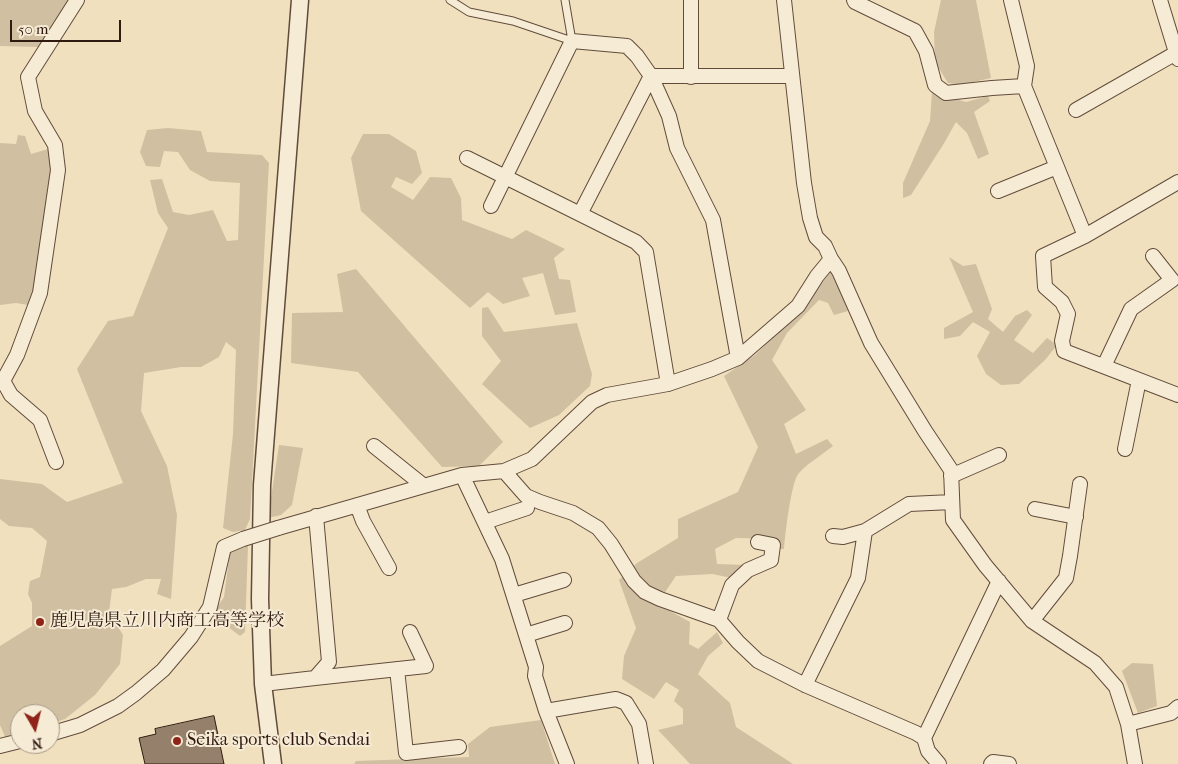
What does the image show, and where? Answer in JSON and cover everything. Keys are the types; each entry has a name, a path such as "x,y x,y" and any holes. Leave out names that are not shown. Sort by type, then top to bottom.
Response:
{"street":[{"path":"56,462 40,420 11,395 3,381 17,355 40,293 58,170 55,145 34,111 28,77 77,0"},
{"path":"273,764 263,684 260,600 262,485 300,0"},
{"path":"691,0 691,77"},
{"path":"784,0 804,183 810,218 816,237 825,246 839,271 871,343 951,470 953,520 985,565 1032,621 1095,663 1116,686 1128,724 1135,764"},
{"path":"854,0 915,31 926,51 934,84 946,93 1024,86"},
{"path":"1011,0 1027,66 1024,86 1084,236"},
{"path":"1076,110 1177,56 1166,2"},
{"path":"491,206 572,41 627,46 637,56 651,76 669,116 677,148 713,220 738,358"},
{"path":"651,76 792,76"},
{"path":"580,214 651,76"},
{"path":"468,158 636,242 646,252 668,384"},
{"path":"998,191 1057,167"},
{"path":"1178,182 1084,236 1043,256 1045,287 1062,302 1068,314 1062,341 1064,350 1178,395"},
{"path":"1104,366 1131,309 1172,280 1153,256"},
{"path":"60,731 80,725 118,706 136,694 163,670 191,637 210,607 224,547 243,538 462,475 504,471 532,458 592,402 607,395 668,384 738,358 798,306 817,276 831,259"},
{"path":"1125,449 1139,380"},
{"path":"374,446 424,486"},
{"path":"952,476 1000,455"},
{"path":"504,471 526,496 573,513 598,528 611,544 634,581 645,592 719,620 758,661 804,685 916,733 924,738 928,751 939,764"},
{"path":"462,475 502,559 536,667 535,676 546,711 567,764"},
{"path":"1032,621 1066,578 1080,484"},
{"path":"833,536 843,537 865,531 909,504 952,502"},
{"path":"357,504 363,520 389,568"},
{"path":"485,522 527,508"},
{"path":"1035,509 1076,517"},
{"path":"315,678 329,662 316,516"},
{"path":"804,685 858,578 865,531"},
{"path":"719,620 732,585 748,570 771,560 774,545 758,542"},
{"path":"514,595 564,580"},
{"path":"924,738 999,581"},
{"path":"526,635 566,623"},
{"path":"263,684 426,666 410,632"},
{"path":"397,669 406,753 459,747"},
{"path":"546,711 616,699 626,703 639,724 646,764"},
{"path":"1128,724 1171,712 1178,707"},
{"path":"991,764 993,762 1009,764"}],"lane":[{"path":"450,0 469,12 514,21 572,41 565,0"}],"shaded area":[{"path":"0,0 71,0 39,47 0,46"},
{"path":"941,0 976,0 991,78 961,85 948,83 935,62 934,32"},
{"path":"932,92 966,102 988,96 990,101 974,112 989,154 978,159 967,133 956,122 911,195 903,198 903,183 930,121"},
{"path":"168,128 201,131 207,152 262,155 269,163 250,519 245,530 233,532 223,528 233,434 236,350 226,342 219,357 201,367 181,367 144,373 141,411 167,466 177,515 171,599 157,594 161,579 146,579 126,587 112,589 109,612 123,635 120,664 95,695 65,719 60,721 60,704 10,704 10,738 6,739 0,725 0,646 32,626 32,603 28,594 30,581 40,577 47,541 32,528 9,526 0,519 0,479 42,484 67,502 123,483 77,369 108,321 133,316 168,228 158,213 150,180 162,179 173,212 189,215 213,210 227,241 238,240 240,183 210,181 190,170 178,152 164,151 160,167 146,166 140,152 147,130"},
{"path":"363,134 389,134 416,151 422,173 412,184 396,177 391,187 413,200 430,177 451,178 461,198 462,220 512,239 526,230 565,249 554,258 559,279 570,280 576,312 555,315 543,273 522,278 530,296 503,304 488,292 470,308 361,211 351,158"},
{"path":"18,135 25,136 31,154 48,149 51,165 35,285 28,305 16,303 0,305 0,143 16,144"},
{"path":"949,257 963,266 976,264 992,309 988,319 1003,332 1015,316 1027,310 1032,315 1014,340 1033,353 1047,338 1057,345 1045,360 1019,384 1001,385 986,374 977,356 990,332 973,322 960,336 944,339 944,328 973,312"},
{"path":"356,269 503,442 479,466 442,467 358,372 291,363 292,313 343,312 337,274"},
{"path":"832,270 848,311 834,315 828,303 819,300 787,333 772,360 806,410 784,424 796,454 827,439 833,446 806,466 796,478 789,509 784,549 778,549 774,539 736,538 715,549 717,564 745,565 732,578 712,574 676,576 657,604 690,622 689,644 698,649 717,632 723,643 708,656 698,674 730,703 736,727 793,764 690,764 658,730 683,724 683,709 674,701 679,690 666,682 654,699 622,679 624,656 636,628 619,580 637,563 678,538 678,519 738,492 758,447 724,376 755,355 802,310"},
{"path":"488,307 504,332 577,323 592,374 590,386 559,415 530,428 482,384 501,361 482,336 482,308"},
{"path":"279,445 303,448 292,505 281,515 268,518"},
{"path":"248,546 245,632 240,636 212,615 224,597 230,551"},
{"path":"1132,663 1153,664 1157,706 1138,713 1122,671"},
{"path":"541,720 555,764 354,764 356,761 469,757 468,744 490,727"}],"building":[{"name":"Seika sports club Sendai","path":"214,716 224,764 145,764 139,738 156,734 155,729"}],"place":[{"name":"鹿児島県立川内商工高等学校","path":"40,622"},
{"name":"Seika sports club Sendai","path":"177,741"}]}
